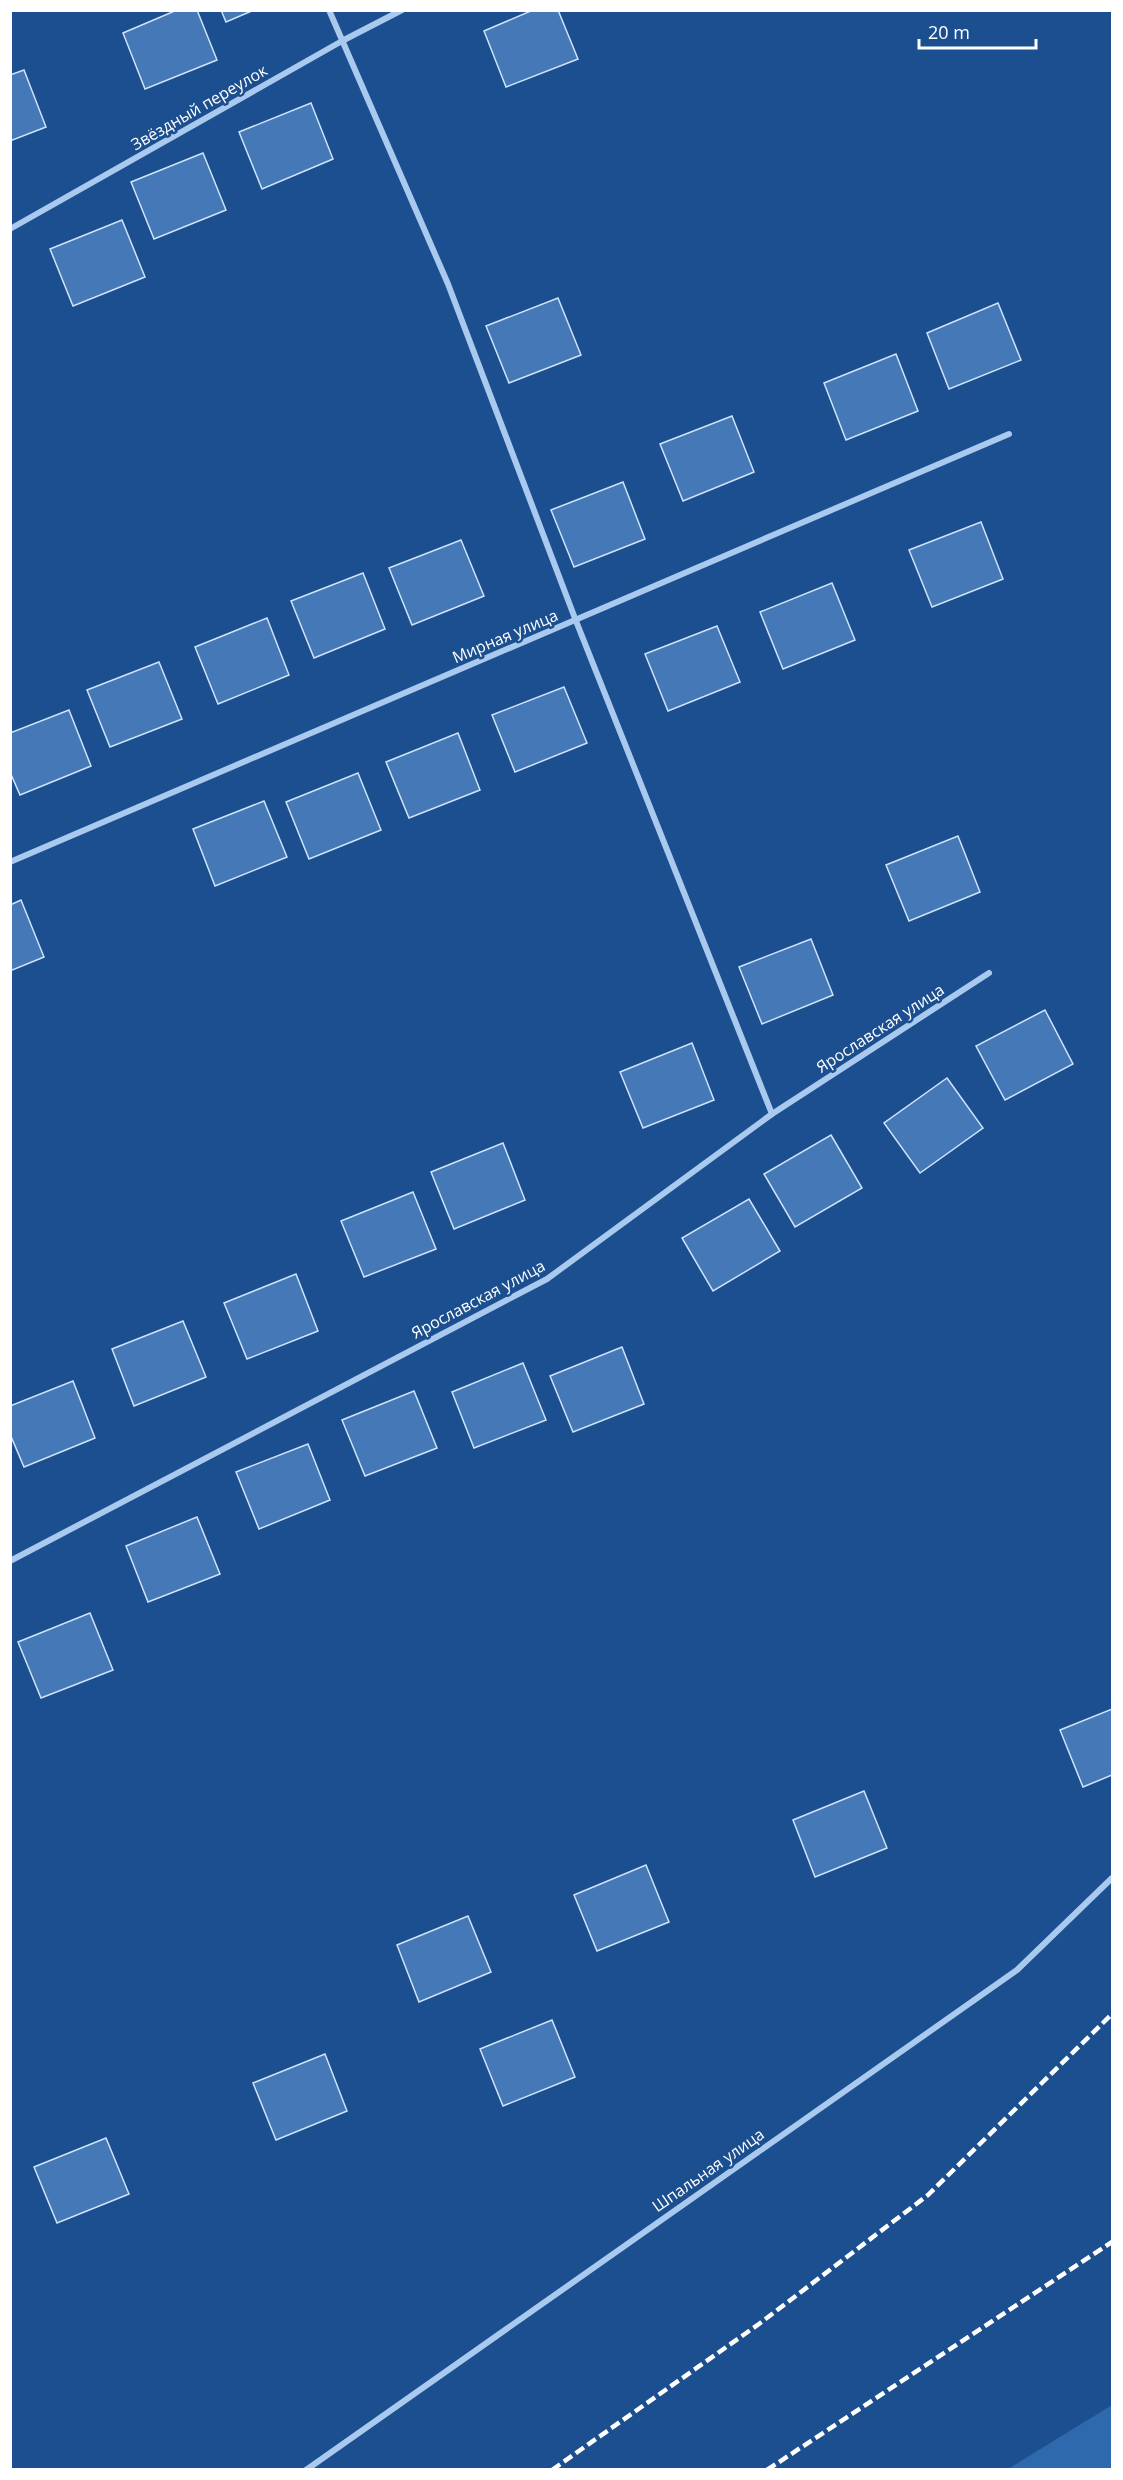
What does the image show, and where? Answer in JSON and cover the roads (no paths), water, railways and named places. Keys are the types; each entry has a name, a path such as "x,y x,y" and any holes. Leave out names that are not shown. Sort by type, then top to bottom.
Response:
{"street":[{"path":"330,10 448,284 576,621 772,1114"},
{"name":"Звёздный переулок","path":"10,230 342,41 402,10"},
{"name":"Мирная улица","path":"10,862 1008,434"},
{"name":"Ярославская улица","path":"10,1561 547,1279 772,1114 990,974"},
{"name":"Шпальная улица","path":"306,2469 1017,1970 1113,1878"}],"railway":[{"path":"552,2470 759,2324 928,2195 1112,2014"},
{"path":"767,2470 1112,2242"}]}
